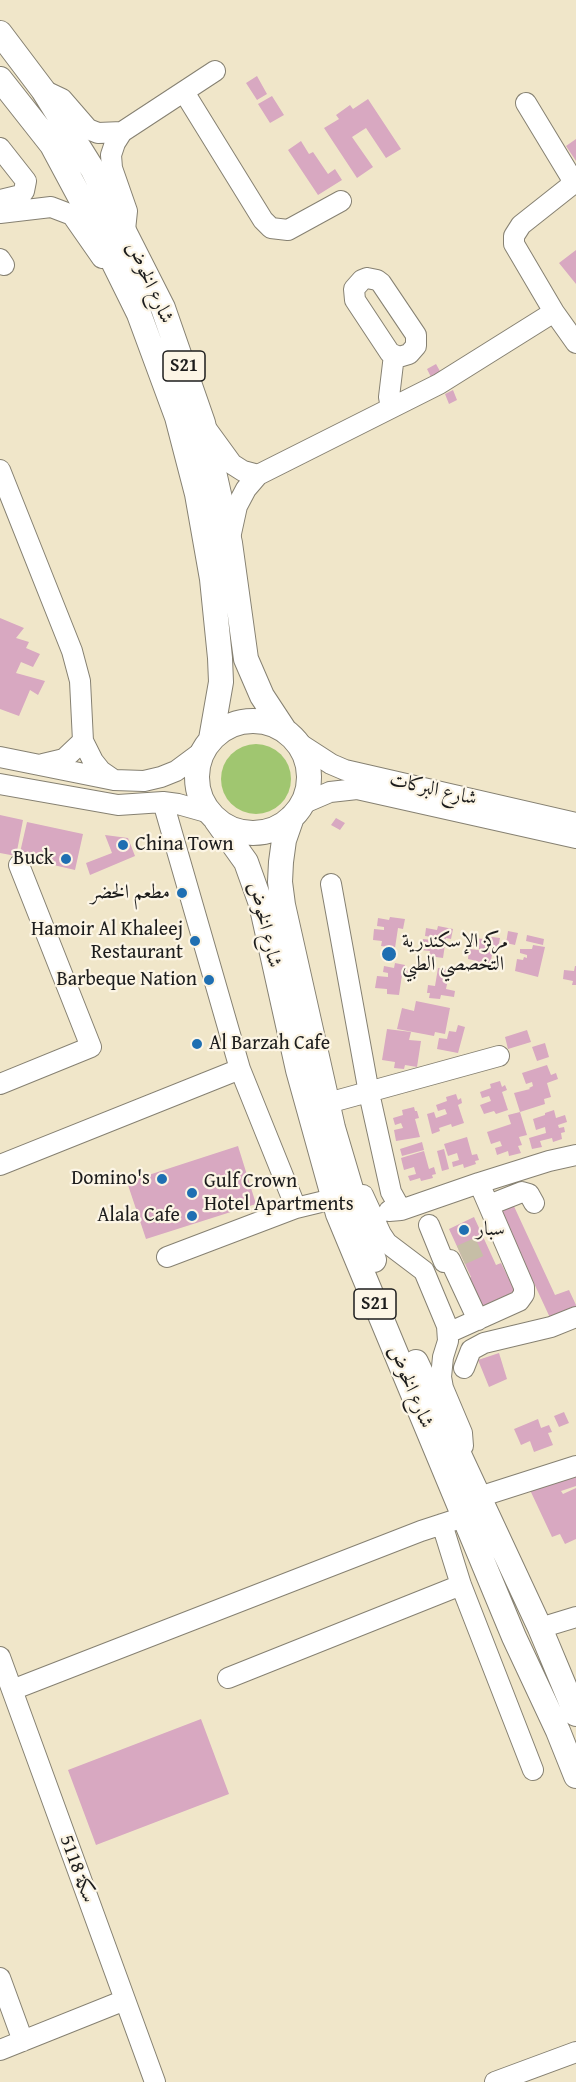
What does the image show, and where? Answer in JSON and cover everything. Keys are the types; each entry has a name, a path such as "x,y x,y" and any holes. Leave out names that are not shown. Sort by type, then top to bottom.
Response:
{"main road":[{"name":"شارع الخوض","path":"0,33 43,90 93,170 163,308 203,423 230,543 246,659 262,696 291,736"},
{"name":"شارع الخوض","path":"0,79 52,145 139,314 177,417 197,494 208,558 222,682 207,745"},
{"path":"207,745 224,729 238,723 255,721 271,723 291,736"},
{"name":"S21","path":"291,736 305,756 309,772 308,788 297,810"},
{"name":"S21","path":"207,745 197,767 197,783 201,799 213,817"},
{"name":"شارع الخوض","path":"297,810 284,840 280,882 335,1136 364,1233 410,1348 540,1628 576,1714"},
{"path":"213,817 230,829 246,833 263,833 279,827 297,810"},
{"name":"شارع الخوض","path":"213,817 246,862 261,904 298,1070 333,1200 453,1521 576,1776"}],"street":[{"path":"124,230 127,211 112,168 111,155 115,142 122,132 215,71"},
{"path":"43,90 62,99 88,129 98,133 122,132"},
{"path":"184,92 263,220 271,228 288,230 341,201"},
{"path":"526,103 572,179 569,187 520,225 514,236 514,244 554,312 576,343"},
{"path":"0,148 26,181 21,195 2,207"},
{"path":"2,207 51,207 72,215 139,314"},
{"path":"230,543 237,506 246,489 258,475 439,384 554,312"},
{"path":"391,408 389,398 394,355"},
{"path":"203,423 232,464 243,471 258,475"},
{"path":"0,470 72,651 80,681 83,741 93,761 101,771 114,780"},
{"name":"شارع البركات","path":"291,736 331,764 345,770 576,822"},
{"path":"39,765 64,759 83,741"},
{"path":"0,757 114,780 144,782 176,771 207,745"},
{"path":"0,784 118,805 163,802 190,806 213,817"},
{"name":"شارع البركات","path":"297,810 330,792 357,789 571,836"},
{"path":"163,802 240,1069 296,1208"},
{"path":"0,1084 91,1047 19,865"},
{"path":"331,884 369,1093 391,1192 401,1210"},
{"path":"328,1103 499,1056"},
{"path":"0,1165 240,1069"},
{"path":"335,1136 352,1163 371,1215 381,1234 395,1249 424,1271 448,1333 441,1377 443,1388 462,1432 463,1449 460,1457"},
{"path":"371,1215 401,1210 479,1183 576,1155"},
{"path":"448,1333 519,1301 524,1294 524,1287 494,1240 489,1206 479,1183"},
{"path":"489,1206 522,1192 528,1194 534,1203"},
{"path":"167,1257 296,1208 333,1200"},
{"path":"395,1249 394,1225 401,1210"},
{"path":"429,1225 452,1259 478,1320"},
{"path":"424,1271 452,1259"},
{"path":"464,1368 471,1350 484,1343 551,1327 576,1317"},
{"path":"479,1497 576,1466"},
{"path":"12,1690 453,1521 461,1586 533,1770"},
{"path":"228,1678 461,1586"},
{"path":"540,1628 576,1617"},
{"name":"سكة 5118","path":"0,1657 155,2082"},
{"path":"0,1978 22,2041"},
{"path":"0,2050 125,2000"},
{"path":"495,2082 576,2052"}],"green space":[{"path":"263,744 276,750 285,759 289,765 291,779 289,793 281,804 270,812 249,814 231,804 223,793 221,772 231,754 242,746"}],"building":[{"path":"257,76 267,94 257,100 246,83"},
{"path":"272,96 284,115 270,123 258,104"},
{"path":"368,99 401,149 386,158 366,128 352,137 373,167 357,178 324,128 339,119 336,115 350,105 353,109"},
{"path":"576,139 576,161 566,146"},
{"path":"301,141 309,154 313,152 328,174 335,169 342,180 318,195 288,150"},
{"path":"576,250 576,284 559,263"},
{"path":"436,364 441,373 432,379 427,369"},
{"path":"453,390 457,400 449,404 445,394"},
{"path":"0,618 24,628 16,638 29,642 26,648 40,654 33,667 21,662 16,673 45,681 38,695 30,690 19,716 0,709"},
{"path":"0,815 23,820 16,856 0,853"},
{"path":"336,818 345,823 340,830 331,825"},
{"path":"27,822 83,834 75,870 19,857"},
{"path":"105,835 128,838 135,856 90,875 86,863 112,853"},
{"path":"390,917 405,919 403,929 398,928 395,948 381,946 382,941 373,940 374,929 384,930 384,927 377,926 378,918 389,920"},
{"path":"438,926 453,929 451,939 446,938 443,958 429,956 430,951 421,950 423,939 432,940 432,937 425,936 426,928 437,930"},
{"path":"508,931 518,933 515,945 506,943"},
{"path":"527,935 544,939 543,945 526,941"},
{"path":"485,936 500,938 498,949 493,948 490,967 477,965 477,961 468,959 469,949 479,950 479,946 472,945 473,938 484,939"},
{"path":"533,945 545,947 538,977 515,971 517,959 527,958 527,955 520,953 520,949 532,949"},
{"path":"395,963 405,965 405,970 410,971 409,976 402,975 399,995 387,994 387,989 375,988 377,976 388,977 388,973 383,972 384,966 394,968"},
{"path":"575,966 576,985 572,985 573,981 563,979 564,970 574,971"},
{"path":"438,968 450,970 446,989 455,991 454,997 441,995 440,999 429,998 428,985 435,986"},
{"path":"416,1001 450,1008 445,1034 435,1032 434,1036 397,1029 402,1008 414,1011"},
{"path":"458,1025 465,1027 458,1053 437,1049 439,1038 447,1039 449,1031 456,1032"},
{"path":"387,1029 411,1032 409,1040 421,1041 417,1067 405,1065 404,1069 394,1068 395,1062 382,1060"},
{"path":"527,1030 531,1042 508,1049 505,1037"},
{"path":"545,1043 549,1057 537,1061 532,1047"},
{"path":"547,1065 551,1075 556,1073 558,1079 547,1083 551,1097 544,1099 545,1104 520,1112 514,1093 533,1086 532,1082 526,1084 522,1073"},
{"path":"500,1081 502,1087 505,1085 507,1090 502,1092 508,1110 496,1114 494,1111 484,1114 480,1105 491,1101 489,1096 482,1098 480,1092 491,1088 490,1084"},
{"path":"456,1094 458,1100 461,1098 462,1103 458,1105 464,1123 439,1128 440,1131 432,1134 427,1114 434,1112 436,1118 447,1114 445,1109 438,1111 436,1105 447,1101 446,1097"},
{"path":"414,1107 419,1118 415,1119 420,1137 396,1141 394,1130 403,1128 401,1123 395,1125 393,1118 403,1115 402,1110"},
{"path":"554,1110 556,1118 565,1115 567,1122 558,1125 559,1128 564,1127 565,1132 561,1133 562,1139 553,1142 552,1138 540,1141 542,1147 532,1149 529,1138 546,1133 545,1127 536,1130 533,1119"},
{"path":"520,1112 527,1135 519,1137 522,1145 518,1146 521,1153 509,1156 508,1151 497,1155 495,1148 502,1146 500,1141 491,1144 487,1132 511,1124 508,1115"},
{"path":"467,1137 472,1155 477,1154 479,1160 475,1161 476,1164 464,1168 463,1164 453,1167 452,1162 459,1160 457,1153 448,1156 444,1144"},
{"path":"422,1142 424,1150 402,1156 400,1149"},
{"name":"Gulf Crown Hotel Apartments","path":"238,1146 256,1204 146,1239 127,1182"},
{"path":"444,1149 449,1169 442,1171 437,1151"},
{"path":"424,1151 429,1169 434,1167 436,1174 432,1175 433,1178 410,1181 408,1176 416,1174 414,1167 404,1170 401,1158"},
{"path":"512,1202 555,1295 569,1290 576,1305 576,1315 552,1322 499,1208"},
{"path":"474,1217 496,1265 501,1263 515,1291 479,1308 466,1280 471,1277 449,1229"},
{"path":"499,1353 507,1379 489,1387 478,1360"},
{"path":"564,1412 569,1423 559,1427 554,1416"},
{"path":"538,1419 541,1428 549,1425 552,1432 548,1433 553,1445 534,1452 530,1441 521,1445 514,1429"},
{"path":"576,1474 576,1486 561,1491 563,1494 576,1488 576,1539 565,1544 560,1534 552,1537 530,1490"},
{"path":"201,1719 229,1794 96,1845 68,1770"}],"tunnel":[{"path":"461,1255 486,1244"}],"place":[{"name":"China Town","path":"123,845"},
{"name":"Buck","path":"66,859"},
{"name":"مطعم الخضر","path":"182,893"},
{"name":"Hamoir Al Khaleej Restaurant","path":"195,941"},
{"name":"مركز الإسكندرية التخصصي الطبي","path":"389,954"},
{"name":"Barbeque Nation","path":"209,980"},
{"name":"Al Barzah Cafe","path":"197,1044"},
{"name":"Domino's","path":"162,1179"},
{"name":"Gulf Crown Hotel Apartments","path":"192,1193"},
{"name":"Alala Cafe","path":"192,1216"},
{"name":"سبار","path":"464,1230"}]}
